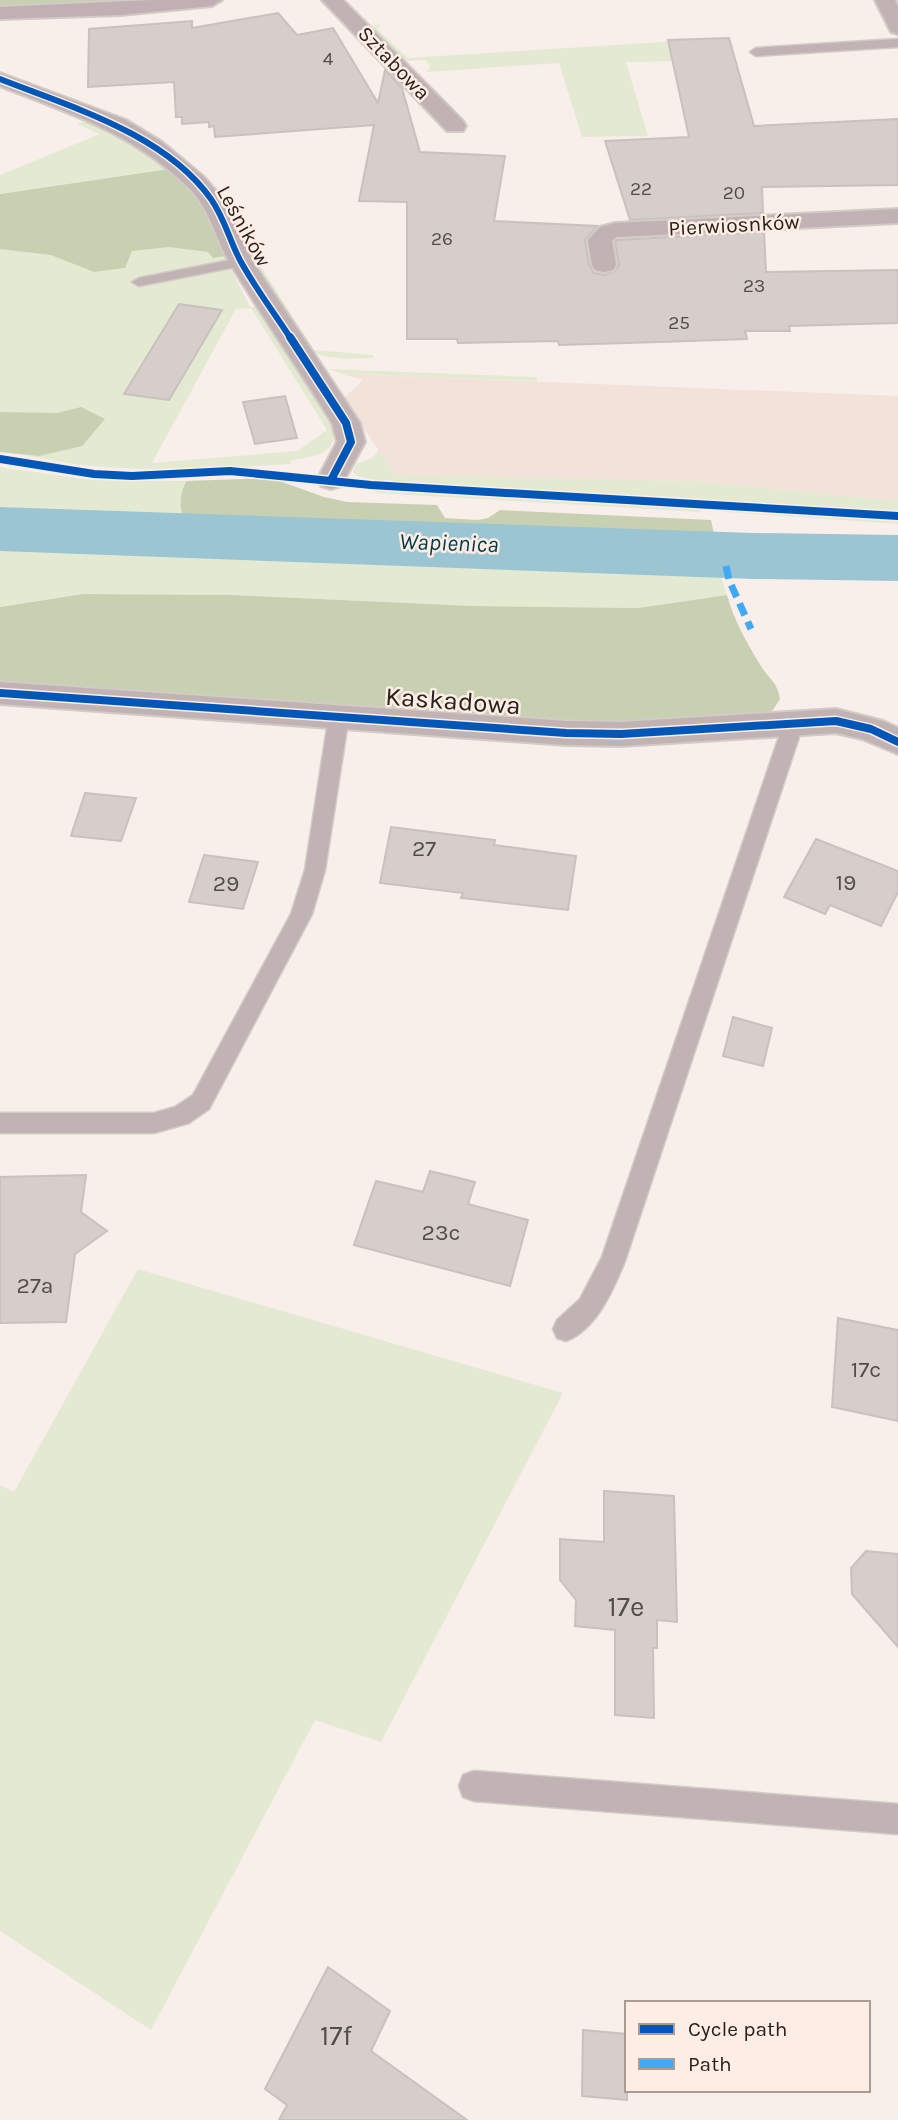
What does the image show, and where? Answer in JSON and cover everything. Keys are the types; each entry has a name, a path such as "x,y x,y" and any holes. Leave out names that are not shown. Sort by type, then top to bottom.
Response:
{"street":[{"path":"0,13 121,9 212,0"},
{"name":"Sztabowa","path":"332,0 455,126"},
{"path":"886,0 898,28"},
{"name":"Leśników","path":"0,79 97,115 154,147 211,199 241,262 346,423 351,442 331,480"},
{"name":"Pierwiosnków","path":"604,265 600,240 615,230 898,216"},
{"name":"Kaskadowa","path":"0,693 566,733 621,734 836,721 871,729 898,742"}],"lane":[{"path":"756,52 898,43"},
{"path":"139,282 241,262"},
{"path":"0,1123 154,1123 181,1116 201,1102 301,914 315,870 340,715"},
{"path":"566,1329 589,1307 613,1261 794,722"},
{"path":"474,1786 898,1819"}],"shaded area":[{"path":"343,374 898,396 898,501 694,481 395,475 344,398 363,380"}],"green space":[{"path":"0,0 160,0 0,7"},
{"path":"381,24 377,29 408,58 724,38 727,46 692,61 626,62 648,136 582,137 559,63 427,72 430,67 426,60 405,61 371,27"},
{"path":"88,120 143,150 169,169 0,194 0,175 100,134 77,124"},
{"path":"169,169 201,204 225,256 213,258 208,252 169,247 132,251 125,268 94,272 51,255 0,249 0,194"},
{"path":"247,236 258,262 314,350 373,355 373,358 327,357 314,352 307,346 275,300 241,240"},
{"path":"0,243 218,243 250,307 258,307 333,416 334,438 327,450 291,460 291,464 191,469 115,468 0,452","holes":["251,308 327,430 297,451 152,463 236,309"]},
{"path":"328,369 537,377 537,381 343,374"},
{"path":"81,407 105,419 82,446 39,456 0,452 0,412 57,413"},
{"path":"379,450 396,475 694,481 898,501 898,511 375,480 357,476 353,472 356,464 372,458"},
{"path":"0,467 91,480 186,481 181,502 185,524 0,516"},
{"path":"271,478 324,497 347,502 437,505 445,518 478,520 488,518 500,510 711,520 717,547 185,524 181,502 186,481"},
{"path":"376,490 701,508 701,512 376,493"},
{"path":"725,509 898,520 898,524 725,512"},
{"path":"0,540 716,561 727,595 638,608 473,606 232,595 83,594 0,607"},
{"path":"83,594 232,595 473,606 638,608 727,595 741,632 775,685 780,699 773,710 758,716 621,726 0,686 0,607"},
{"path":"138,1269 563,1393 381,1742 315,1720 151,2030 0,1931 0,1485 14,1492"}],"building":[{"path":"278,13 297,35 333,28 378,103 385,70 402,88 420,152 505,156 494,221 597,226 585,240 589,265 594,273 605,275 615,271 619,265 615,242 617,240 764,232 766,272 898,270 898,323 789,326 790,331 745,331 747,339 660,342 559,345 558,341 458,343 457,339 407,339 407,202 359,201 374,125 215,137 214,126 209,127 209,122 182,124 182,117 176,117 174,82 88,87 89,29 192,21 192,28"},
{"path":"729,38 754,126 898,119 898,185 762,187 763,213 630,220 605,141 689,137 668,40"},
{"path":"179,304 222,310 169,400 124,394"},
{"path":"285,396 297,438 255,444 243,402"},
{"path":"85,793 136,798 121,841 71,836"},
{"path":"391,827 495,840 494,845 576,856 568,910 461,898 463,893 380,883"},
{"path":"816,839 898,871 898,892 881,926 830,905 825,914 784,897"},
{"path":"204,855 258,862 243,909 189,902"},
{"path":"733,1017 772,1028 763,1066 723,1056"},
{"path":"430,1171 475,1182 468,1204 528,1220 510,1286 354,1245 376,1181 423,1192"},
{"path":"86,1175 81,1212 107,1231 75,1254 66,1322 0,1323 0,1177"},
{"path":"838,1318 898,1330 898,1421 832,1407"},
{"path":"604,1491 674,1496 677,1622 657,1620 657,1648 653,1648 654,1718 615,1715 615,1630 575,1626 576,1600 560,1580 560,1539 604,1542"},
{"path":"866,1551 898,1554 898,1647 852,1594 851,1568"},
{"path":"328,1967 390,2011 371,2051 467,2120 279,2120 287,2105 265,2089"},
{"path":"583,2030 625,2034 627,2100 582,2096"}],"waterway":[{"name":"Wapienica","path":"0,529 753,556 898,558"}],"marked path":[{"path":"726,566 729,580 751,629"}],"cycle path":[{"path":"0,79 118,125 154,147 196,182 211,199 241,262 346,423 351,442 331,480"},
{"path":"0,459 94,474 132,476 230,471 371,485 898,516"},
{"path":"0,693 566,733 621,734 836,721 871,729 898,742"}]}
